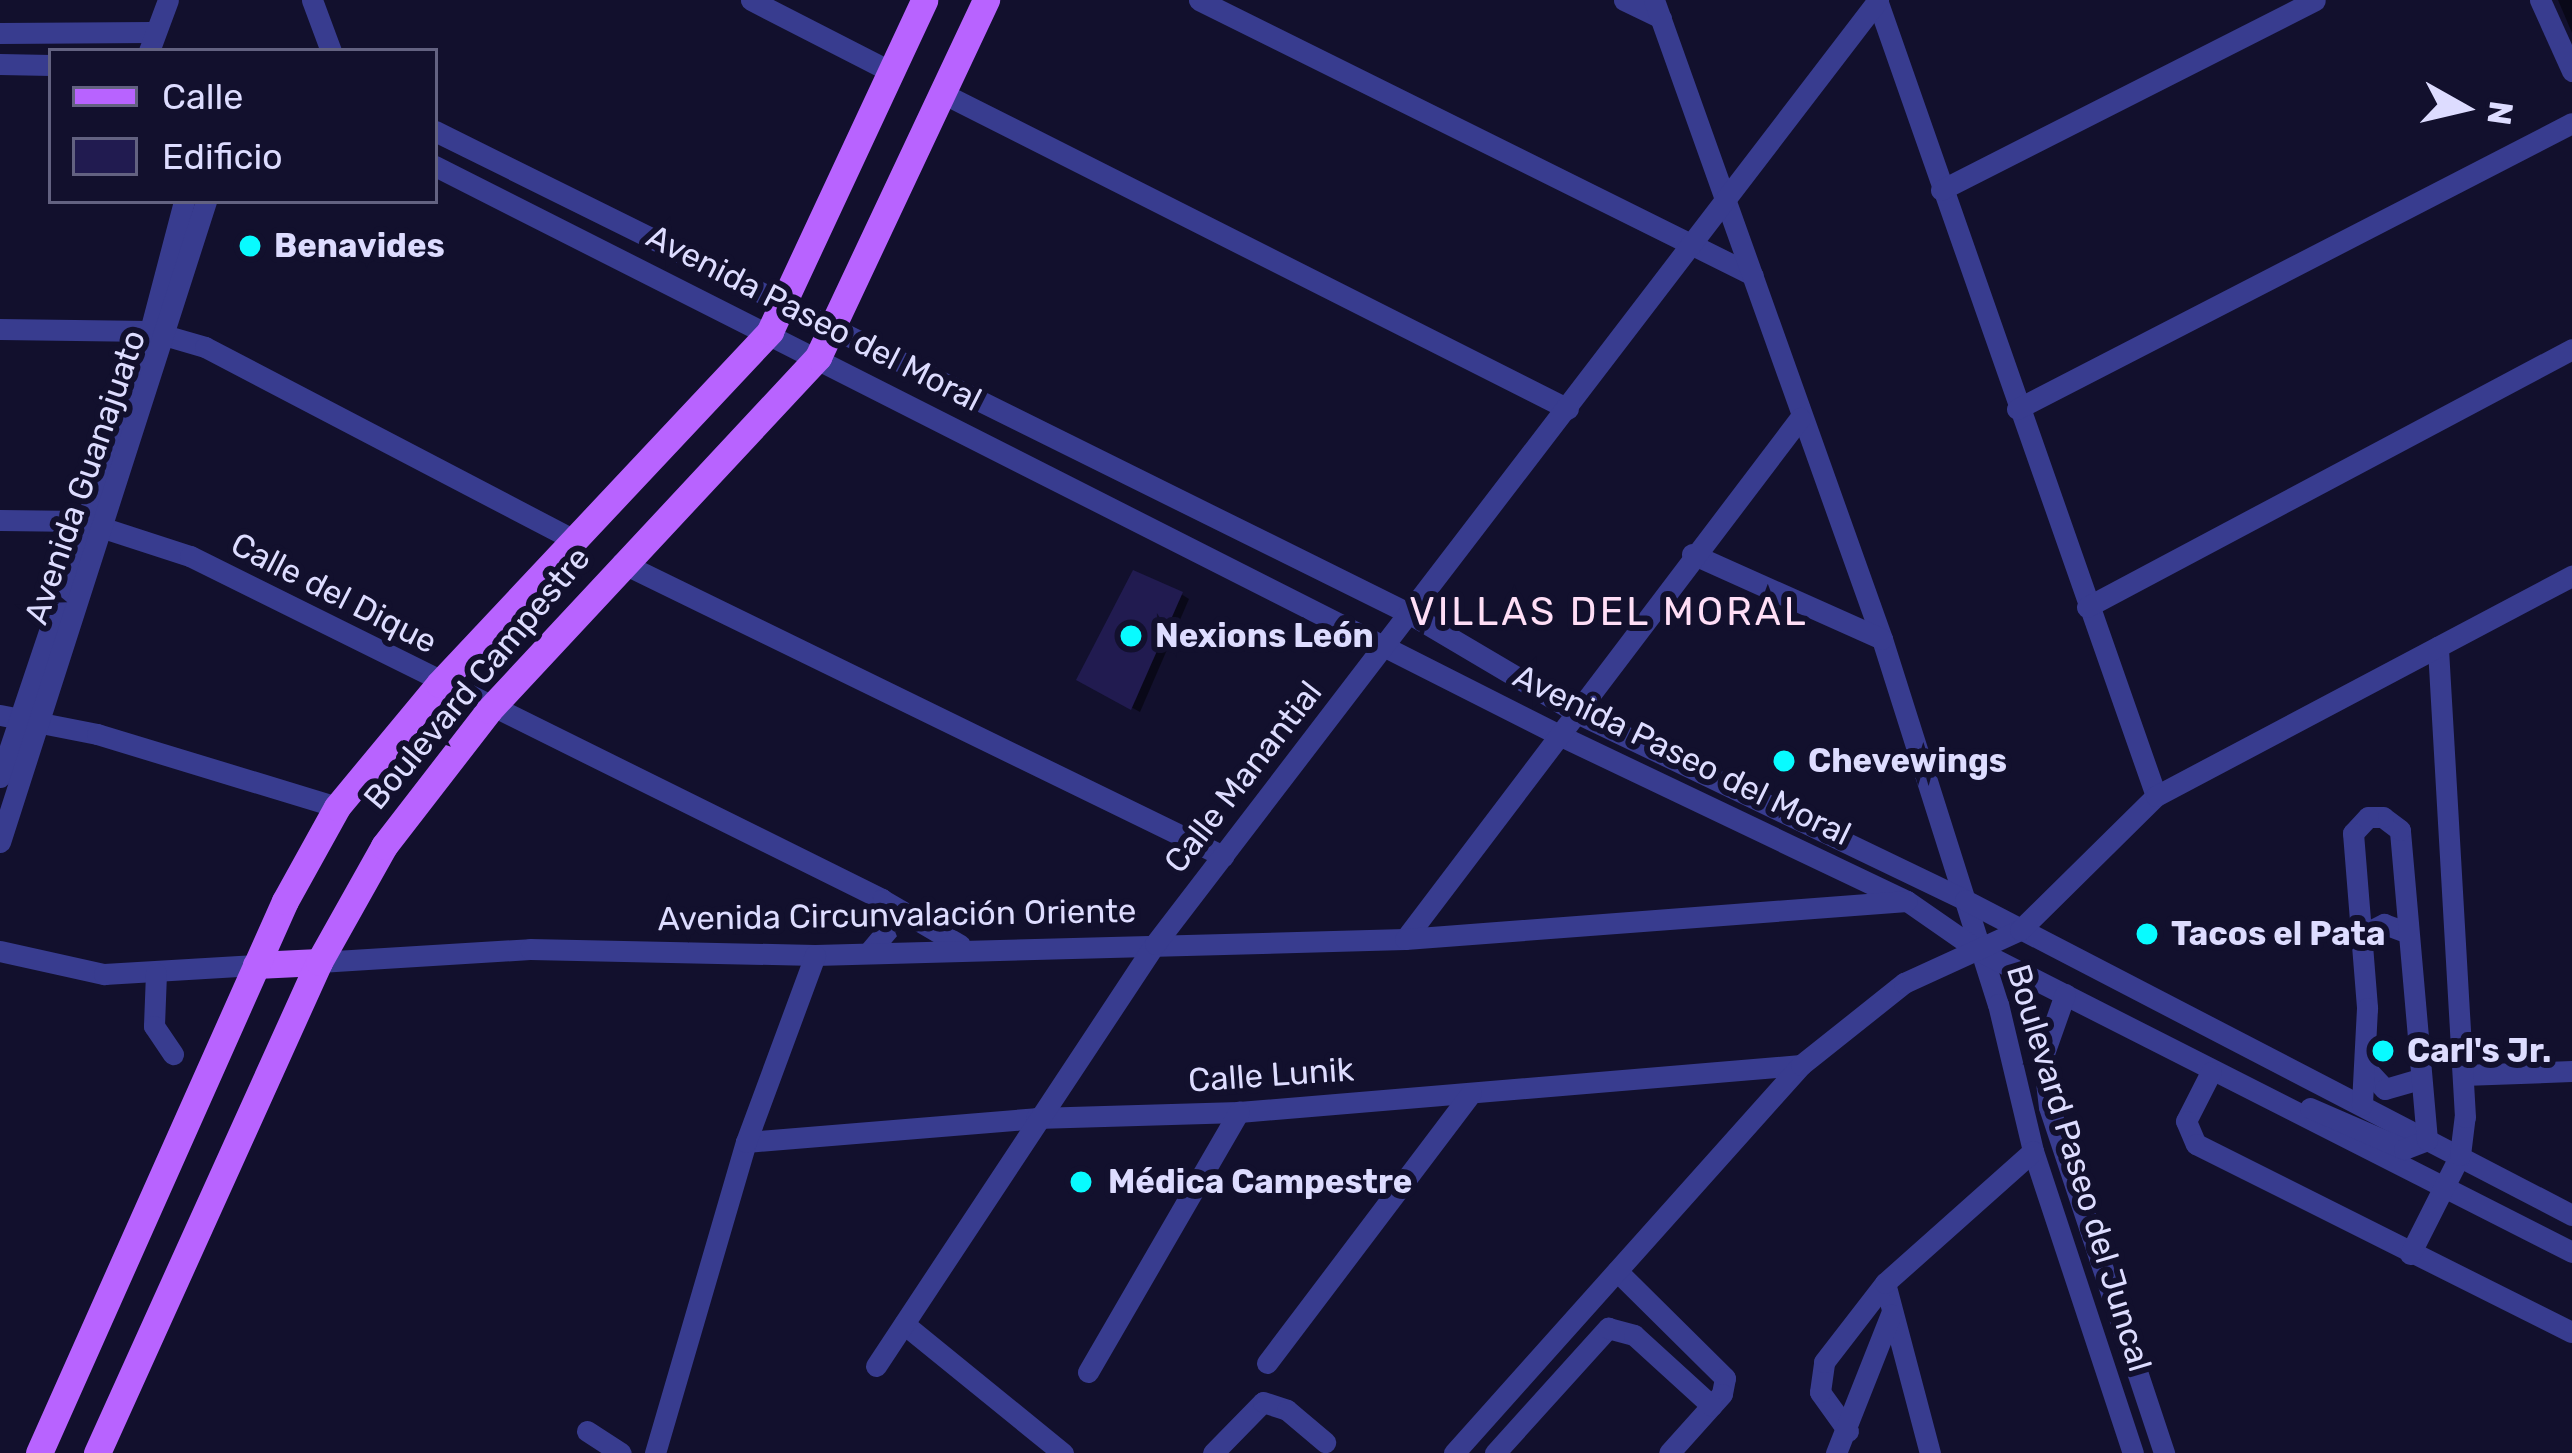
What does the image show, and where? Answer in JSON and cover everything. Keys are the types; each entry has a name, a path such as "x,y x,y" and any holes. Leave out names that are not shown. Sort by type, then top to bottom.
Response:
{"main road":[{"name":"Boulevard Campestre","path":"39,1453 256,965 338,807 439,684 770,331 924,0"},
{"name":"Boulevard Campestre","path":"97,1453 319,962 412,803 622,562 818,357 986,0"},
{"path":"256,965 319,962"}],"street":[{"path":"0,33 150,42 168,0"},
{"path":"312,0 330,48"},
{"path":"751,0 890,71"},
{"path":"1199,0 1753,275"},
{"path":"1624,0 1658,9"},
{"path":"1877,0 2156,796"},
{"name":"Calle Manantial","path":"876,1366 1155,944 1695,248 1877,0"},
{"path":"1940,190 2315,0"},
{"path":"2540,0 2572,71"},
{"name":"Boulevard Paseo del Juncal","path":"1658,9 1882,639 1965,900 2033,1151 2133,1453"},
{"path":"0,64 48,65"},
{"path":"941,93 1568,409"},
{"path":"2018,410 2572,123"},
{"name":"Avenida Paseo del Moral","path":"438,132 1410,614 1580,714 1965,900 2568,1212"},
{"name":"Avenida Paseo del Moral","path":"438,167 770,331 1561,736 1907,901 1979,951 2572,1252"},
{"name":"Avenida Guanajuato","path":"0,842 18,716 106,526 159,333 183,204"},
{"name":"Avenida Guanajuato","path":"0,777 82,520 159,333 205,204"},
{"path":"0,329 159,333 572,538"},
{"path":"2087,607 2572,349"},
{"path":"1405,939 1580,714 1692,554 1800,418"},
{"name":"Calle del Dique","path":"0,520 82,520 190,556 490,710 883,899 960,945"},
{"path":"1692,554 1882,639"},
{"path":"622,562 1223,856"},
{"path":"1454,1453 1801,1065 1904,983 2020,930 2156,796 2572,576"},
{"path":"2410,1254 2460,1155 2463,1075 2438,647"},
{"path":"18,716 338,807"},
{"path":"2268,1101 2304,1106 2404,1149 2427,1140 2416,1081 2400,830 2375,816 2353,832 2367,1070 2362,1105"},
{"path":"867,952 890,927 883,899"},
{"name":"Avenida Circunvalación Oriente","path":"319,962 530,950 815,955 960,945 1405,939 1907,901"},
{"path":"2360,935 2384,924 2407,932"},
{"path":"0,951 68,970 156,973 256,965"},
{"path":"655,1453 746,1142 815,955"},
{"path":"156,973 154,1026 173,1054"},
{"name":"Boulevard Paseo del Juncal","path":"2065,994 2046,1039 2043,1080 2164,1453"},
{"name":"Calle Lunik","path":"746,1142 1036,1118 1239,1112 1801,1065"},
{"path":"2367,1070 2385,1089 2416,1081"},
{"path":"2463,1075 2572,1071"},
{"path":"2211,1072 2186,1121 2189,1139 2572,1332"},
{"path":"1267,1363 1471,1093"},
{"path":"1088,1372 1239,1112"},
{"path":"1849,1431 1820,1392 1819,1371 1885,1283 2033,1151"},
{"path":"2568,1212 2572,1187"},
{"path":"1617,1271 1722,1370 1725,1387 1669,1453"},
{"path":"1885,1283 1930,1453"},
{"path":"1836,1453 1849,1431 1892,1311"},
{"path":"904,1324 1063,1453"},
{"path":"2094,1337 2124,1326"},
{"path":"1495,1453 1608,1328 1634,1335 1712,1406"},
{"path":"1213,1453 1263,1402 1288,1410 1324,1442"},
{"path":"587,1431 621,1453"}],"building":[{"name":"Nexions León","path":"1133,570 1183,592 1131,710 1076,680"}],"place":[{"name":"Benavides","path":"250,246"},
{"name":"Nexions León","path":"1131,636"},
{"name":"Chevewings","path":"1784,761"},
{"name":"Tacos el Pata","path":"2147,934"},
{"name":"Carl's Jr.","path":"2383,1051"},
{"name":"Médica Campestre","path":"1081,1182"}],"district":[{"name":"VILLAS DEL MORAL","path":"1609,612"}]}
